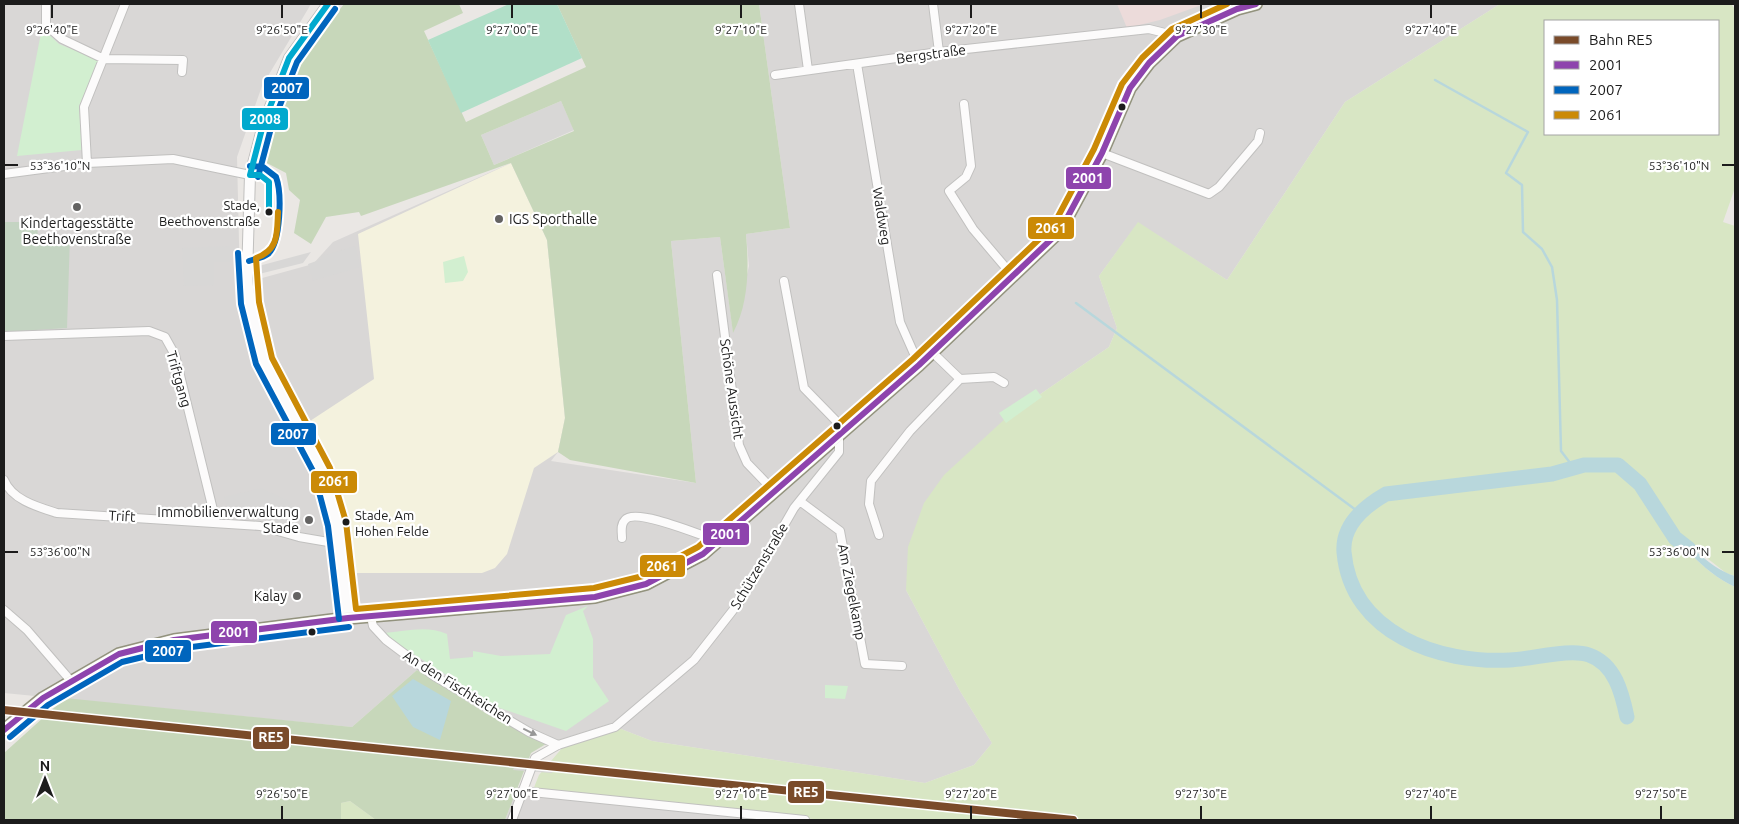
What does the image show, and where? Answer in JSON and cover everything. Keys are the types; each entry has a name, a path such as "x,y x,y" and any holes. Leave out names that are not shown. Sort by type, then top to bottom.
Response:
{"main road":[{"path":"4,730 36,704 71,680 119,654 174,640 348,618 372,621 595,597 646,584 702,554 919,365 1060,231 1102,153 1130,88 1149,63 1177,36 1237,9 1256,4"}],"street":[{"path":"46,4 46,25 62,39 104,58 183,60 182,72"},
{"path":"87,163 84,107 125,4"},
{"path":"328,4 289,58 263,125 250,175 247,252 250,303 264,361 322,470 337,524 348,618"},
{"path":"799,4 808,70"},
{"path":"933,4 939,52"},
{"name":"Bergstraße","path":"774,75 939,52 1149,30 1177,36"},
{"name":"Waldweg","path":"857,64 900,322 919,365"},
{"path":"964,104 971,166 966,177 949,191 973,229 1012,275"},
{"path":"1102,153 1209,194 1219,187 1258,141 1260,133"},
{"path":"4,174 87,163 173,159 250,175"},
{"name":"Schöne Aussicht","path":"717,275 739,445 748,463 774,492"},
{"path":"784,281 804,388 842,431"},
{"name":"Triftgang","path":"4,336 149,331 165,337 175,355 216,522"},
{"path":"932,353 960,379"},
{"path":"879,535 869,504 871,481 910,431 960,379 994,377 1004,382"},
{"name":"Schützenstraße","path":"512,820 535,758 558,744 615,727 694,660 741,600 794,508 801,502 839,452 842,431"},
{"name":"Trift","path":"4,480 7,488 33,506 57,513 260,526 299,537 340,544"},
{"name":"Am Ziegelkamp","path":"801,502 840,531 865,664 902,666"},
{"path":"622,538 621,527 625,519 633,515 647,517 718,541"},
{"path":"4,610 27,630 71,680"},
{"name":"An den Fischteichen","path":"372,621 386,640 434,676 528,732 558,744"},
{"path":"522,791 805,820"}],"shaded area":[{"path":"4,4 311,4 262,86 237,157 240,284 313,264 333,242 511,163 547,240 565,418 558,452 551,461 696,483 671,241 720,237 733,332 749,266 746,234 790,228 759,4 1500,4 1345,102 1227,280 1138,223 1099,276 1117,328 1109,347 1007,417 906,590 960,691 992,743 974,765 925,783 652,741 621,729 615,722 546,744 487,714 417,670 352,727 4,693"},
{"path":"1117,4 1204,4 1160,20 1127,28"},
{"path":"561,101 574,130 494,165 481,135"},
{"path":"67,149 69,158 18,164 20,154"},
{"path":"511,163 547,240 565,418 558,452 534,468 507,554 495,568 482,573 352,573 348,519 339,500 338,485 330,460 310,421 374,379 358,234"},
{"path":"230,246 231,262 214,262 214,285 184,286 182,248"},
{"path":"355,246 361,267 313,281 308,264 322,259 321,256"},
{"path":"311,252 303,263 255,275 255,267"},
{"path":"261,488 291,502 296,527 229,512 224,497"},
{"path":"516,790 533,790 823,820 505,820"}],"green space":[{"path":"344,4 459,4 463,13 424,31 466,122 586,67 557,4 759,4 790,228 746,234 747,285 742,310 733,333 720,237 671,241 696,483 570,460 558,452 565,418 547,240 511,163 361,216 359,212 326,217 311,244 294,233 300,200 289,190 286,173 265,162 274,122 297,64","holes":["561,101 574,131 494,165 481,135"]},
{"path":"509,4 557,4 582,58 461,113 428,40"},
{"path":"1500,4 1731,4 1735,9 1735,188 1723,222 1735,226 1735,576 1726,573 1679,536 1646,493 1674,534 1695,558 1707,569 1735,587 1735,820 823,820 533,790 539,775 563,747 621,729 652,741 925,783 974,765 992,743 960,691 906,590 908,547 924,503 944,475 1007,417 1109,347 1117,328 1099,276 1138,222 1227,280 1345,102"},
{"path":"42,28 59,44 99,60 79,106 82,150 17,156"},
{"path":"4,222 37,222 38,239 70,237 67,328 4,332"},
{"path":"464,256 468,272 463,281 445,283 443,262"},
{"path":"1036,389 1042,397 1006,423 999,413"},
{"path":"588,606 583,611 593,639 593,677 609,701 566,731 497,707 385,636 384,633 424,629 447,634 450,659 473,657 473,651 501,656 550,654 566,615"},
{"path":"417,670 487,714 546,744 531,753 505,820 376,820 350,801 341,803 341,820 4,820 4,753 65,698 352,727"},
{"path":"825,685 848,686 845,699 825,698"},
{"path":"350,801 376,820 341,820 341,803"}],"water":[{"path":"1640,484 1694,550 1721,570 1735,576 1735,587 1706,568 1693,556 1670,528"},
{"path":"413,679 451,701 440,740 413,727 392,696"}],"pier":[{"path":"517,761 555,764 552,773 513,770"}],"waterway":[{"path":"1435,80 1528,132 1506,173 1522,185 1523,232 1542,249 1552,267 1557,300 1561,451 1574,468"},
{"path":"1076,303 1360,513"},
{"path":"1627,717 1623,698 1616,680 1605,665 1589,655 1572,653 1510,660 1483,660 1429,649 1403,638 1381,623 1363,604 1350,580 1344,552 1344,542 1347,533 1356,517 1370,504 1386,494 1552,474 1584,465 1618,465 1640,484 1675,538 1689,549"}],"rail line":[{"name":"RE5","path":"4,710 1073,820"}],"transit line":[{"name":"2008","path":"250,175 263,125 289,58 328,4"},
{"name":"2061","path":"278,212 277,234 273,245 264,255 256,258 259,302 272,358 330,468 346,522 356,609 594,588 643,576 698,547 913,359 1053,226 1094,149 1122,84 1142,58 1172,29 1227,4"},
{"name":"2001","path":"4,730 43,698 119,654 174,640 348,618 595,597 646,584 703,554 919,365 1060,231 1102,153 1130,88 1149,63 1177,36 1237,9 1256,4"},
{"name":"2007","path":"258,177 271,128 297,62 335,9"},
{"name":"2007","path":"249,261 268,254 272,248 278,229 280,205 276,177 263,167 250,166"},
{"name":"2008","path":"250,175 260,175 269,182 269,212"},
{"name":"2007","path":"238,253 241,304 256,364 314,473 328,526 339,619"},
{"name":"2007","path":"10,737 48,705 122,662 176,649 349,627"}],"place":[{"name":"Kindertagesstätte Beethovenstraße","path":"77,207"},
{"name":"Stade, Beethovenstraße","path":"269,212"},
{"name":"IGS Sporthalle","path":"499,219"},
{"name":"Immobilienverwaltung Stade","path":"309,520"},
{"name":"Stade, Am Hohen Felde","path":"346,522"},
{"name":"Kalay","path":"297,596"}]}
